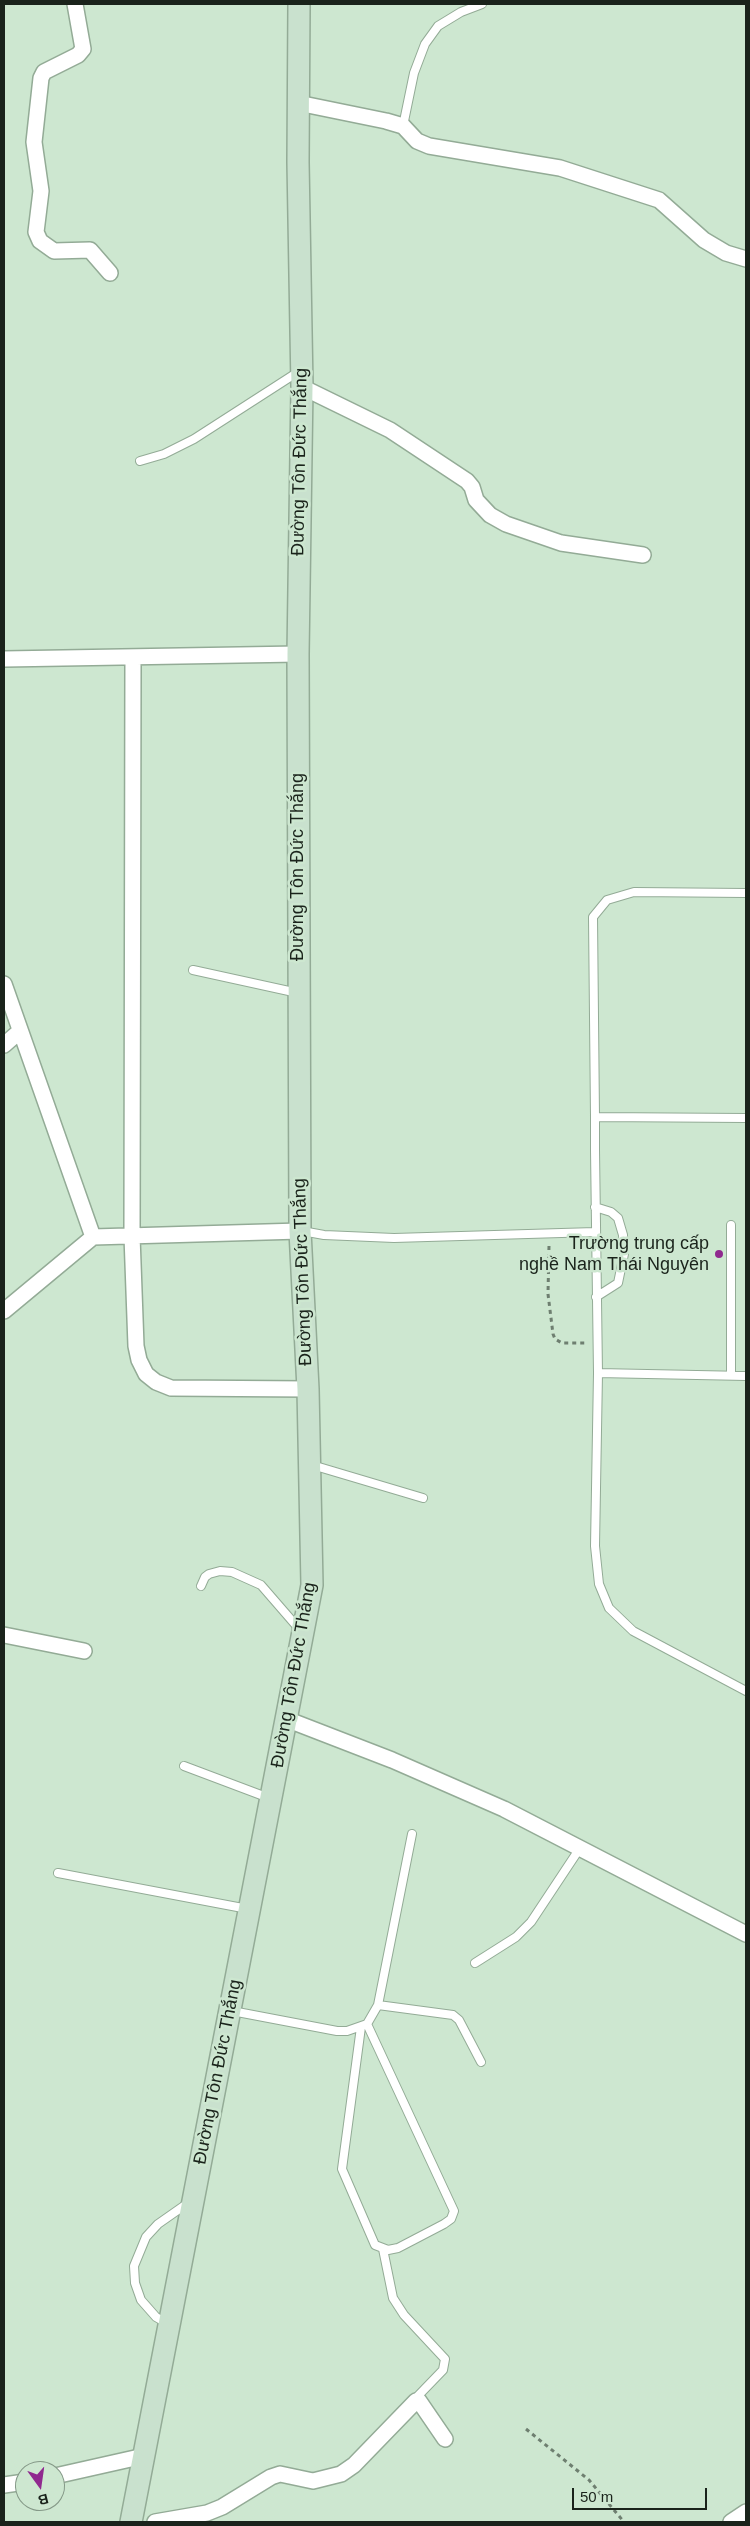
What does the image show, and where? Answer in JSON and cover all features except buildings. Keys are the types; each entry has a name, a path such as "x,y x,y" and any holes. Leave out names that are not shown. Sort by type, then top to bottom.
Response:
{"main road":[{"name":"Đường Tôn Đức Thắng","path":"131,2522 312,1584 308,1390 300,1230 298,654 302,379 298,103 299,4"}],"street":[{"path":"75,4 83,49 78,55 44,72 41,78 34,142 41,191 36,232 40,241 54,251 90,250 110,273"},
{"path":"298,103 403,126 417,140 429,146 560,168 659,200 704,240 726,254 746,259"},
{"path":"302,379 390,430 467,481 472,487 476,500 490,516 561,543 643,555"},
{"path":"4,659 298,654"},
{"path":"133,657 132,1236 136,1346 139,1360 151,1378 171,1388 308,1390"},
{"path":"4,984 93,1237"},
{"path":"4,1045 20,1031"},
{"path":"4,1311 93,1237 300,1230"},
{"path":"4,1636 84,1651"},
{"path":"286,1719 464,1790 746,1934"},
{"path":"155,2522 207,2513 222,2507 271,2477 280,2474 313,2480 341,2474 354,2464 411,2403 419,2401 446,2439"},
{"path":"65,2474 144,2456"},
{"path":"731,2522 746,2512"}],"lane":[{"path":"403,126 414,73 425,44 438,26 461,12 482,4"},
{"path":"140,461 164,454 302,379"},
{"path":"746,893 634,892 607,900 593,917 598,1373 595,1546 600,1584 609,1608 633,1631 746,1691"},
{"path":"193,970 299,993"},
{"path":"595,1117 746,1118"},
{"path":"595,1207 611,1212 618,1218 623,1235 624,1254 618,1283 596,1297"},
{"path":"731,1225 731,1376"},
{"path":"300,1230 324,1234 394,1238 595,1232"},
{"path":"598,1373 746,1376"},
{"path":"310,1464 423,1498"},
{"path":"201,1586 205,1577 220,1570 232,1572 261,1585 303,1633"},
{"path":"184,1766 271,1799"},
{"path":"364,2026 454,2211 451,2219 444,2224 398,2248 383,2249 373,2242 342,2169 364,2026 378,2005 412,1834"},
{"path":"475,1963 516,1937 531,1922 580,1848"},
{"path":"58,1873 250,1910"},
{"path":"378,2005 453,2015 459,2020 481,2062"},
{"path":"230,2011 337,2031 347,2031 364,2026"},
{"path":"169,2325 156,2317 141,2300 134,2266 146,2237 158,2224 194,2199"},
{"path":"383,2249 393,2298 404,2315 445,2359 443,2370 411,2403"}],"path":[{"path":"549,1233 548,1294 555,1339 562,1343 597,1342"},
{"path":"526,2429 589,2480 624,2522"}],"place":[{"name":"Trường trung cấp nghề Nam Thái Nguyên","path":"719,1254"}]}
